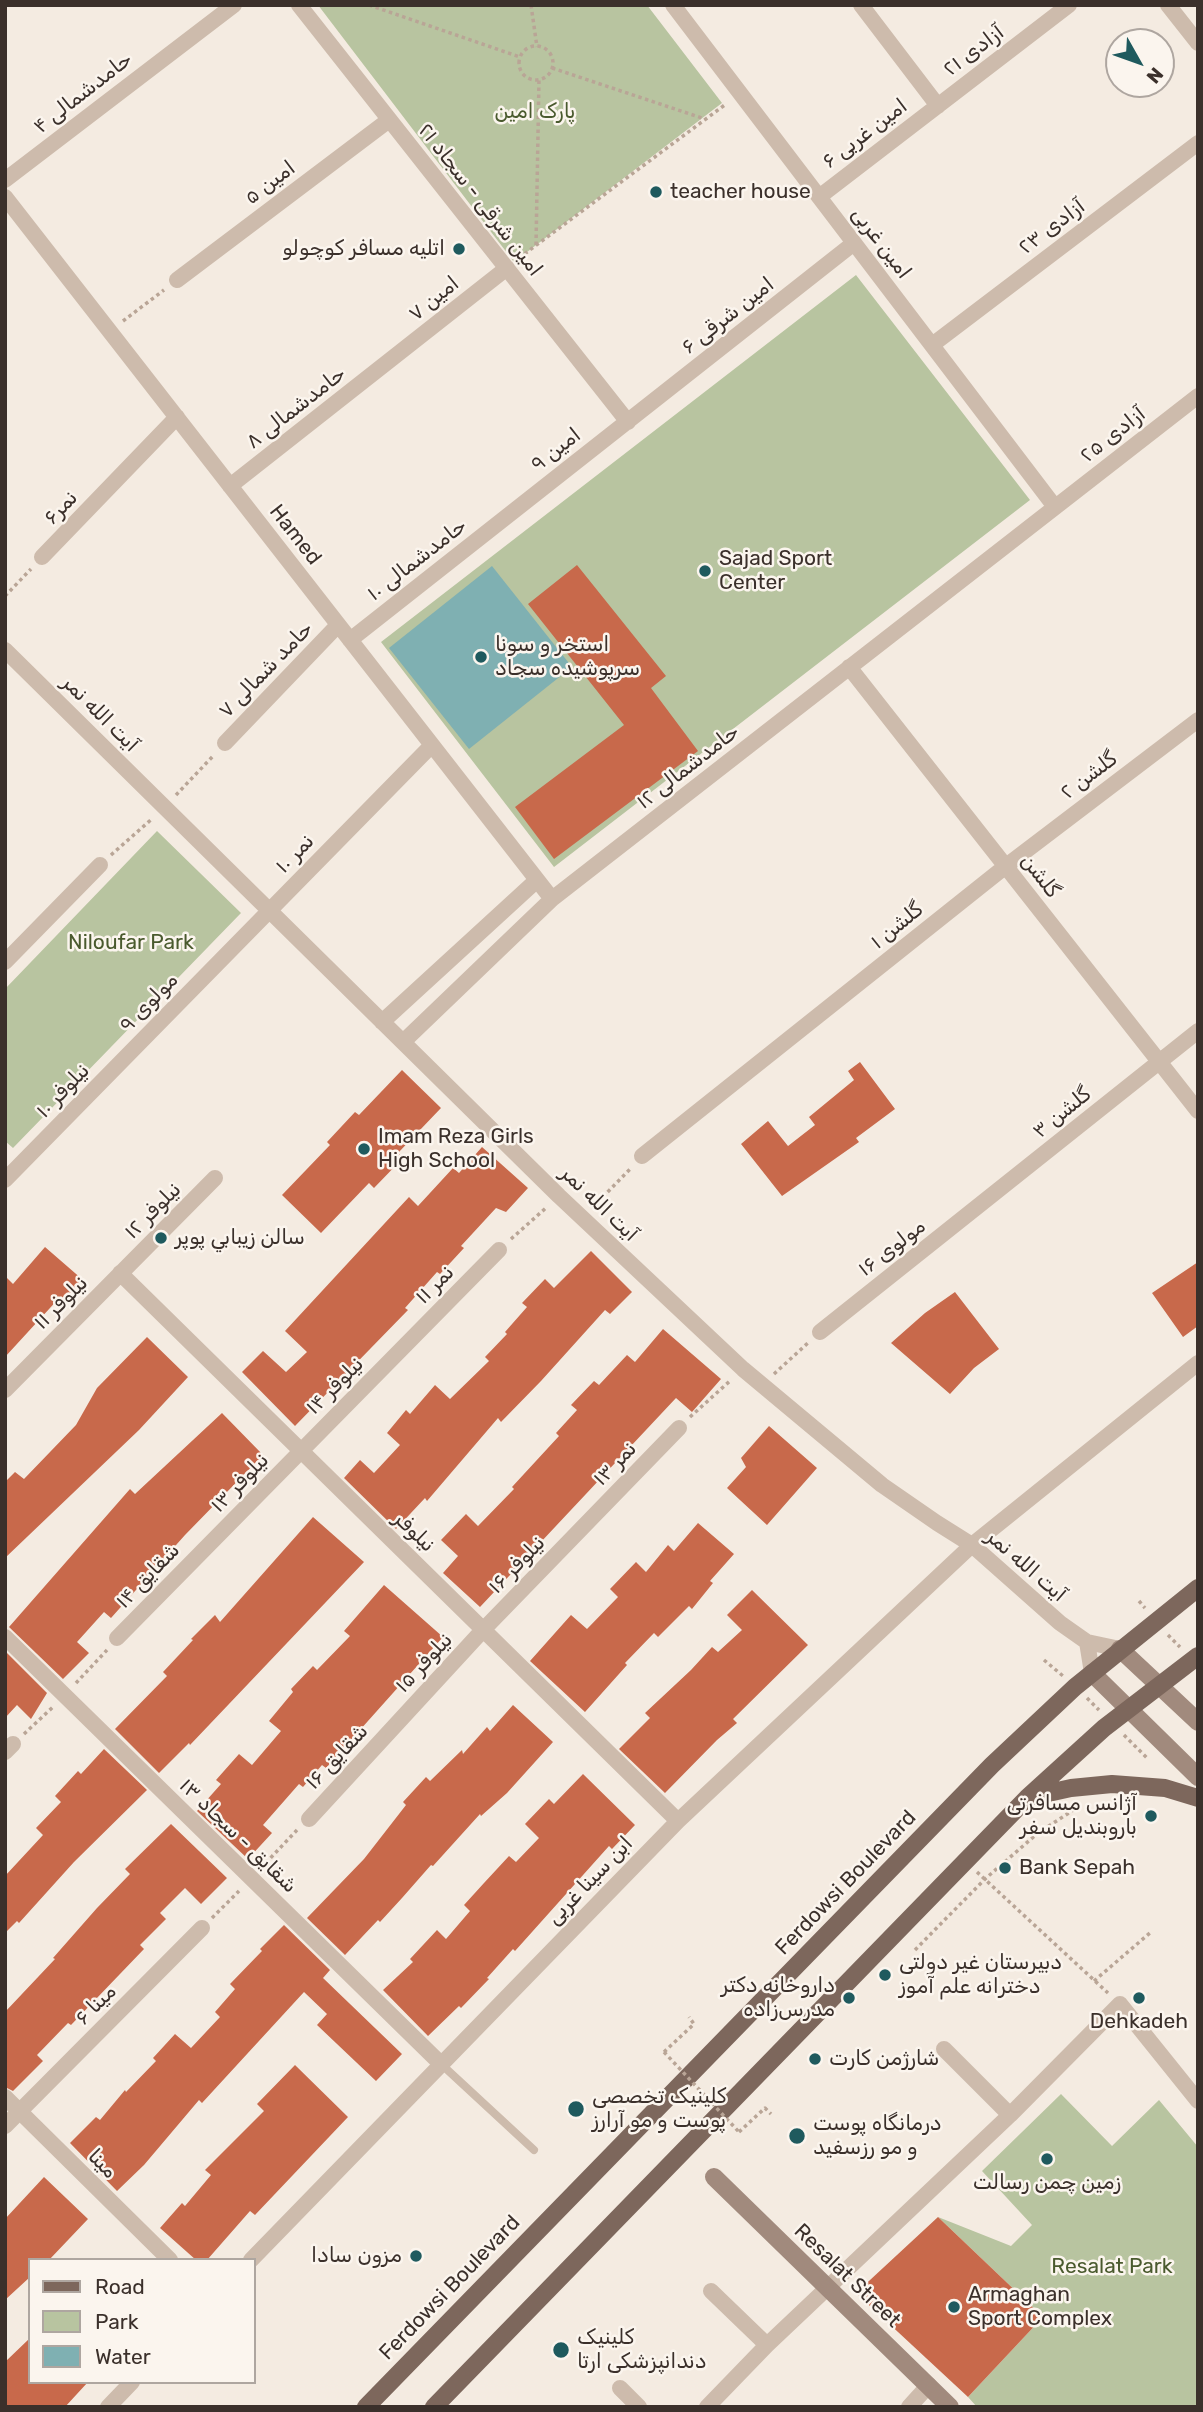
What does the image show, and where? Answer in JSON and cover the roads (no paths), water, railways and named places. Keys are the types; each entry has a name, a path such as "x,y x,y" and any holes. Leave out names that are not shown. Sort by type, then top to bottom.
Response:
{"main road":[{"name":"Ferdowsi Boulevard","path":"366,2407 992,1765 1075,1687 1198,1588"},
{"path":"434,2407 1027,1798 1128,1709 1198,1656"},
{"path":"1027,1798 1071,1788 1112,1784 1165,1788 1198,1798"}],"street":[{"name":"حامدشمالی ۴","path":"5,180 233,5"},
{"name":"امین شرقی - سجاد ۲۱","path":"299,5 628,422"},
{"name":"امین غربی","path":"673,5 1055,507"},
{"path":"861,5 938,106"},
{"name":"آزادی ۲۱","path":"938,106 1069,5"},
{"path":"1168,5 1198,43"},
{"name":"امین غربی ۶","path":"819,197 938,106"},
{"name":"امین ۵","path":"177,280 389,120"},
{"name":"آزادی ۲۳","path":"932,345 1198,143"},
{"name":"Hamed","path":"8,209 110,331 552,899"},
{"name":"امین شرقی ۶","path":"628,422 854,243"},
{"name":"امین ۷","path":"388,363 507,268"},
{"name":"حامدشمالی ۸","path":"230,486 388,363"},
{"name":"آزادی ۲۵","path":"849,667 1198,396"},
{"name":"نمر۶","path":"42,557 177,417"},
{"name":"امین ۹","path":"510,512 628,422"},
{"name":"حامدشمالی ۱۰","path":"350,640 510,512"},
{"name":"حامد شمالی ۷","path":"225,743 338,625"},
{"name":"آیت الله نمر","path":"5,650 559,1196 743,1369 882,1485 972,1545 1060,1623 1087,1642 1120,1649"},
{"name":"گلشن","path":"849,667 1198,1111"},
{"name":"حامدشمالی ۱۲","path":"403,1042 552,899 849,667"},
{"name":"گلشن ۲","path":"1006,866 1198,720"},
{"name":"نمر ۱۰","path":"269,911 432,745"},
{"path":"5,962 100,865"},
{"name":"گلشن ۱","path":"642,1156 1006,866"},
{"path":"382,1022 537,880"},
{"name":"مولوی ۹","path":"117,1066 269,911"},
{"name":"گلشن ۳","path":"990,1197 1198,1031"},
{"name":"نیلوفر ۱۰","path":"7,1176 117,1066"},
{"name":"نیلوفر ۱۲","path":"120,1273 215,1178"},
{"name":"مولوی ۱۶","path":"820,1332 990,1197"},
{"name":"نمر ۱۱","path":"400,1350 499,1250"},
{"name":"نیلوفر ۱۱","path":"5,1390 120,1273"},
{"name":"نیلوفر","path":"120,1273 678,1821"},
{"name":"نیلوفر ۱۴","path":"300,1451 400,1350"},
{"name":"ابن سینا غربی","path":"253,2258 678,1821 972,1545 1198,1363"},
{"name":"نمر ۱۳","path":"581,1529 679,1428"},
{"name":"نیلوفر ۱۳","path":"209,1544 300,1451"},
{"name":"نیلوفر ۱۶","path":"483,1630 581,1529"},
{"name":"شقایق ۱۴","path":"117,1638 209,1544"},
{"name":"نیلوفر ۱۵","path":"396,1724 483,1630"},
{"name":"شقایق - سجاد ۱۳","path":"5,1637 441,2064"},
{"path":"1087,1642 1092,1673 1198,1777"},
{"path":"1120,1649 1198,1721"},
{"name":"شقایق ۱۶","path":"309,1819 396,1724"},
{"name":"مینا ۶","path":"5,2126 202,1928"},
{"path":"707,2407 767,2345 1010,2115 1120,2004 1198,2101"},
{"path":"944,2049 1010,2115"},
{"name":"مینا","path":"5,2097 168,2258"},
{"name":"Resalat Street","path":"714,2177 950,2407"},
{"path":"711,2291 767,2345"},
{"path":"108,2407 130,2384"},
{"path":"909,2407 929,2385"},
{"path":"620,2388 639,2407"}],"lane":[{"path":"441,2064 534,2150"}],"water":[{"name":"استخر و سونا سرپوشیده سجاد","path":"492,566 572,667 469,749 389,648"}],"place":[{"name":"teacher house","path":"656,192"},
{"name":"اتليه مسافر كوچولو","path":"459,249"},
{"name":"Sajad Sport Center","path":"705,571"},
{"name":"استخر و سونا سرپوشیده سجاد","path":"481,657"},
{"name":"Imam Reza Girls High School","path":"364,1149"},
{"name":"سالن زيبابي پوپر","path":"161,1238"},
{"name":"آژانس مسافرتی باروبندیل سفر","path":"1151,1816"},
{"name":"Bank Sepah","path":"1005,1868"},
{"name":"دبیرستان غیر دولتی دخترانه علم آموز","path":"885,1975"},
{"name":"داروخانه دکتر مدرس‌زاده","path":"849,1998"},
{"name":"Dehkadeh","path":"1139,1998"},
{"name":"شارژمن کارت","path":"815,2059"},
{"name":"کلینیک تخصصی پوست و مو آرارز","path":"576,2109"},
{"name":"درمانگاه پوست و مو رزسفید","path":"797,2136"},
{"name":"زمین چمن رسالت","path":"1047,2159"},
{"name":"مزون سادا","path":"416,2256"},
{"name":"Armaghan Sport Complex","path":"954,2307"},
{"name":"کلینیک دندانپزشکی ارتا","path":"561,2350"}],"park label":[{"name":"پارک امین","path":"535,112"},
{"name":"Niloufar Park","path":"131,943"},
{"name":"Resalat Park","path":"1112,2267"}]}
